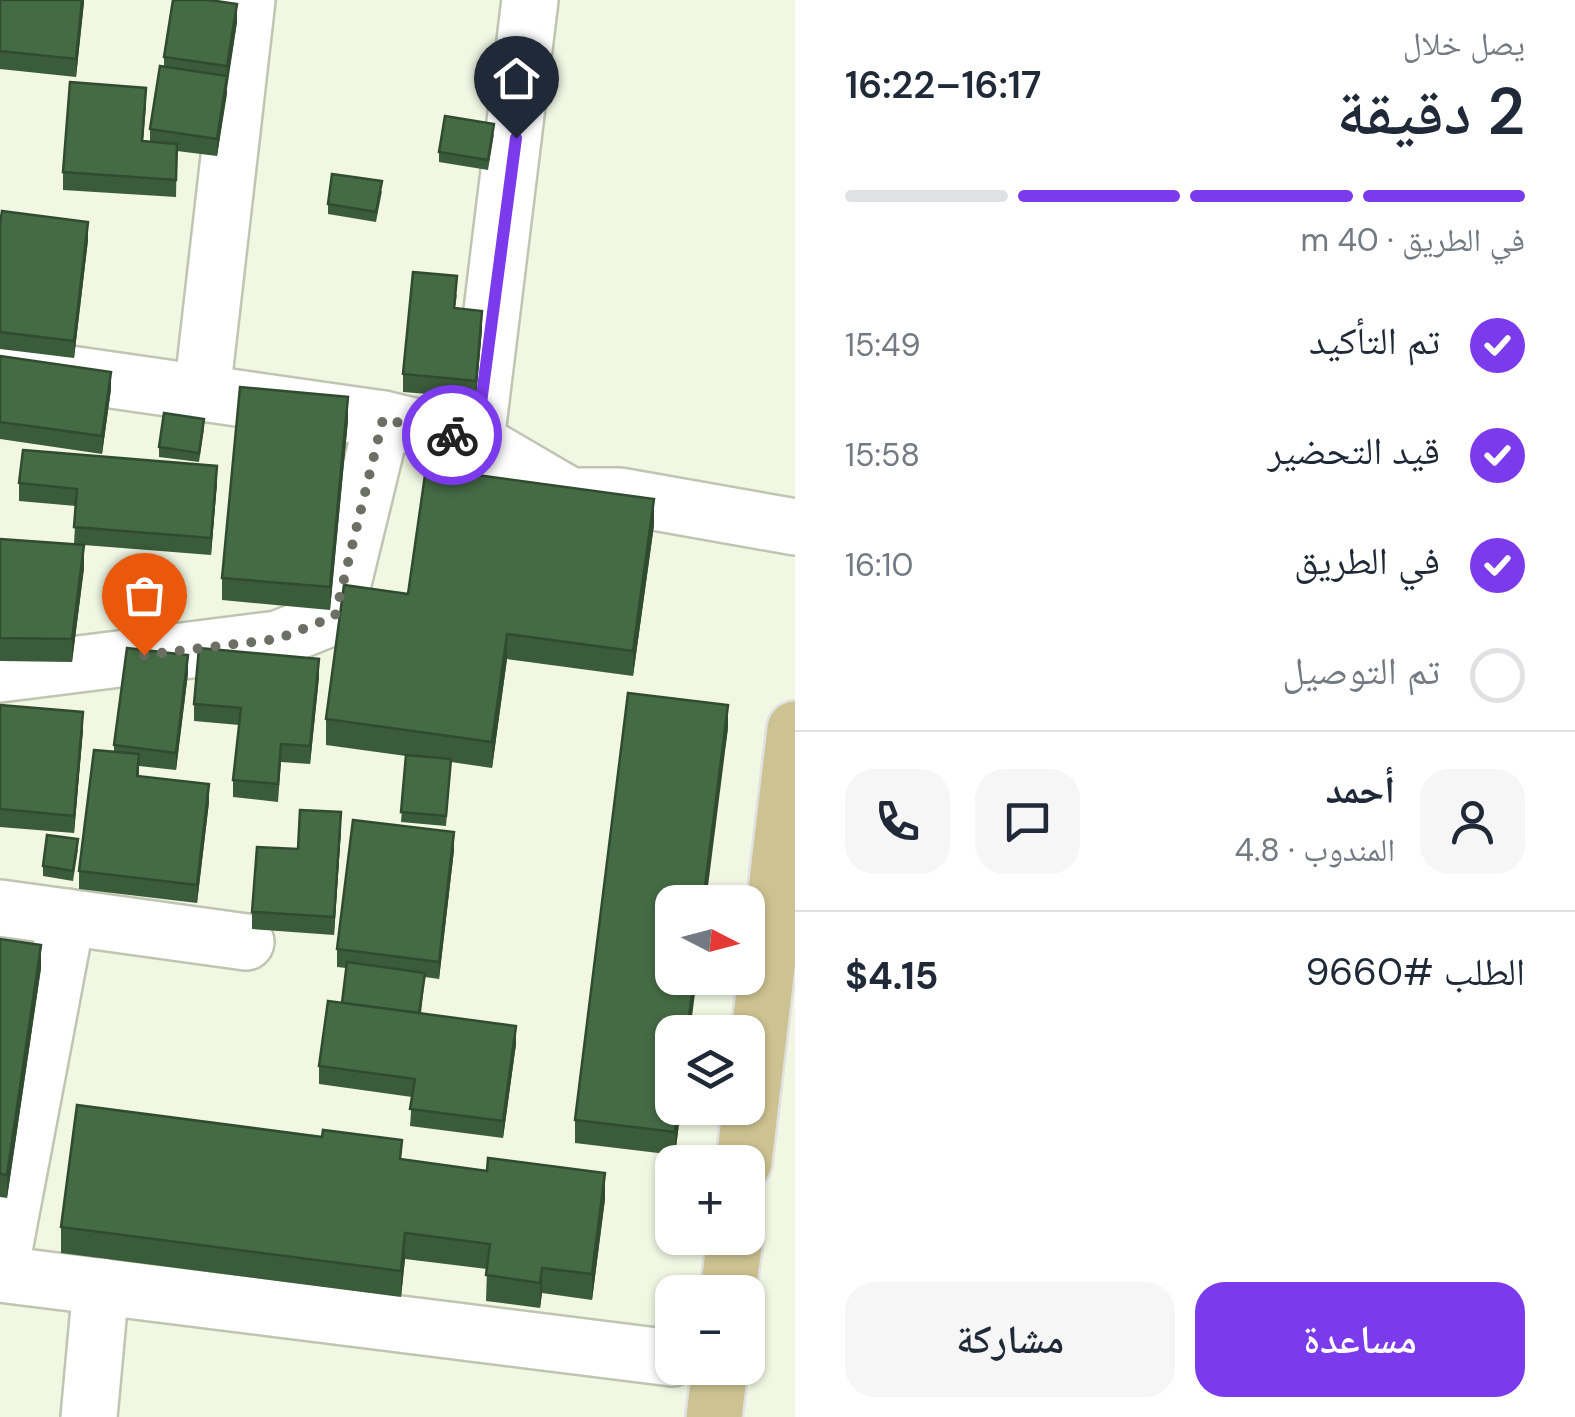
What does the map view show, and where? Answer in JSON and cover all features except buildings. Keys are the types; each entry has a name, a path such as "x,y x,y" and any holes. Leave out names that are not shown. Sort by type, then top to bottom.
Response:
{"main road":[{"path":"746,1145 795,729"},
{"path":"714,1417 718,1385"}],"street":[{"path":"202,393 246,0"},
{"path":"476,441 530,0"},
{"path":"0,364 383,419 476,441 570,496 620,496 795,527"},
{"path":"0,674 278,639 335,616 383,419"},
{"path":"0,908 246,942"},
{"path":"66,917 0,1272 655,1356"},
{"path":"89,1417 101,1286"}],"way so far":[{"path":"144,655 278,639 335,616 383,419 452,435"}],"route":[{"path":"452,435 476,441 516,138"}]}
